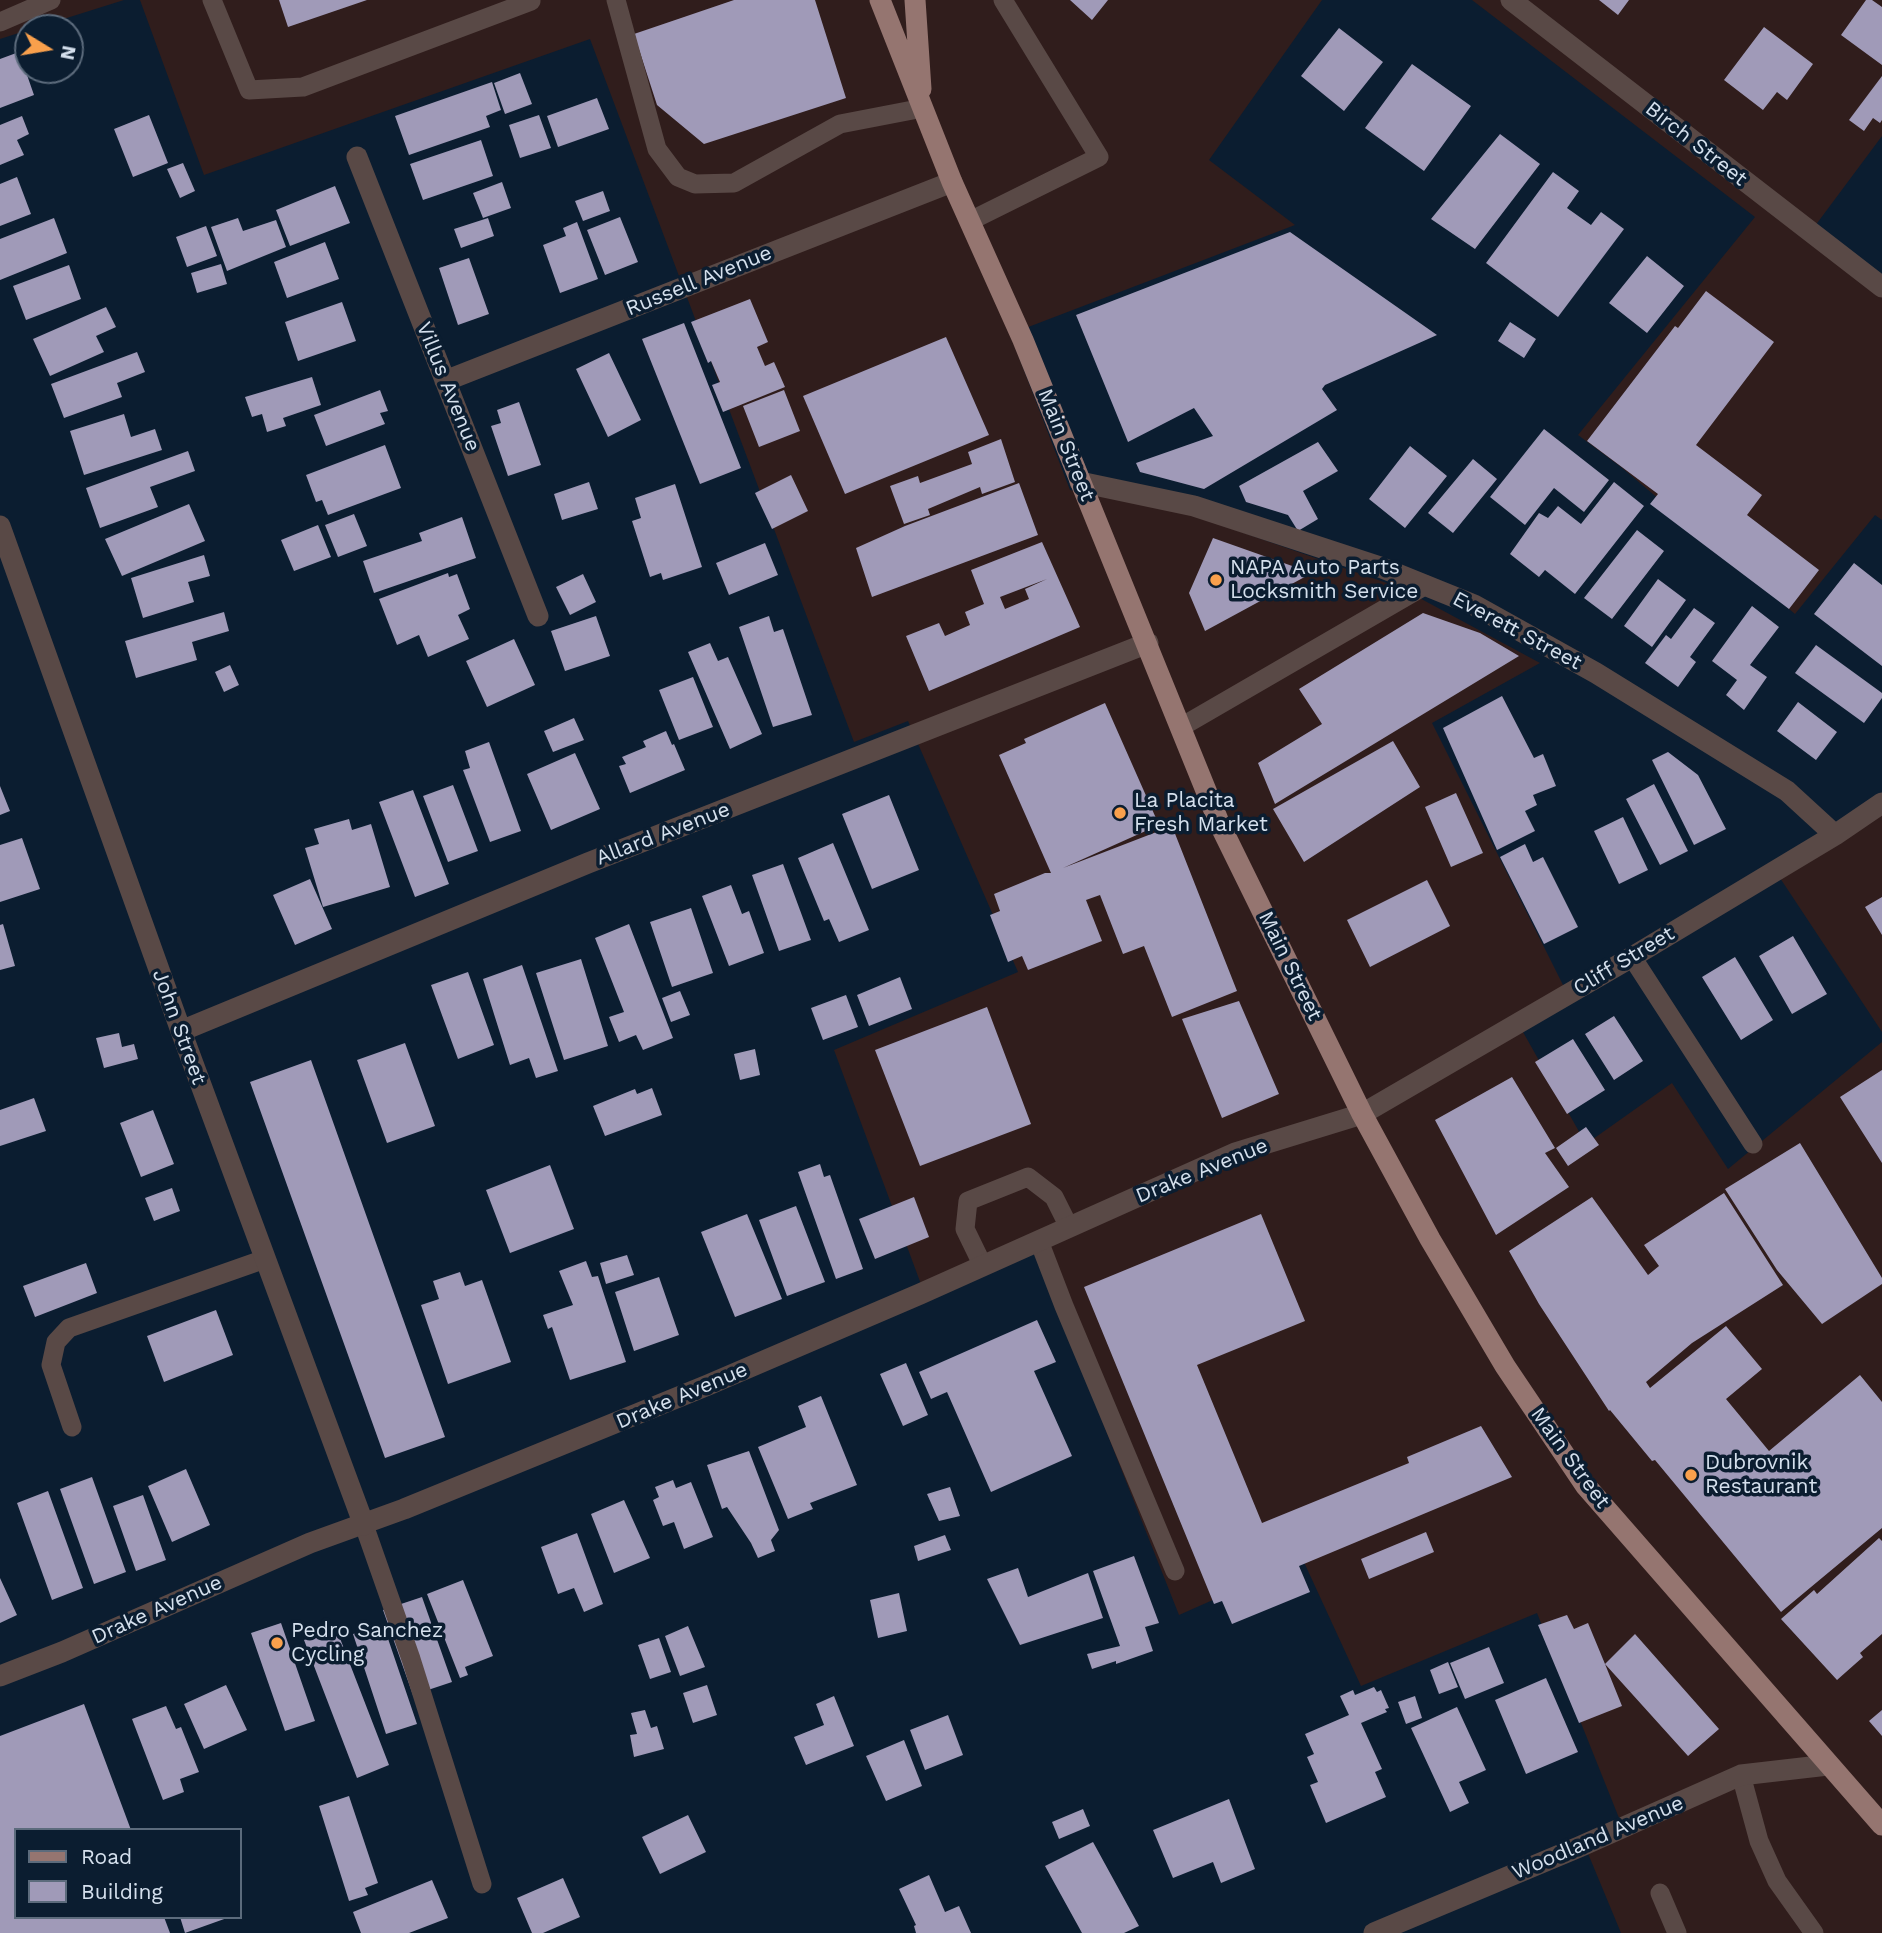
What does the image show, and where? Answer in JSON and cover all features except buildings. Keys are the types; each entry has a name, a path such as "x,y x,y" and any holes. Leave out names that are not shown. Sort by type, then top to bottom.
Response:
{"main road":[{"name":"Main Street","path":"880,0 953,182 1023,340 1148,643 1220,825 1362,1114 1430,1238 1505,1366 1585,1485 1882,1825"},
{"path":"915,0 923,108"}],"street":[{"name":"Birch Street","path":"1511,0 1882,287"},
{"name":"Villus Avenue","path":"357,157 538,616"},
{"name":"Russell Avenue","path":"446,381 953,182"},
{"name":"Everett Street","path":"1080,482 1194,506 1380,567 1474,605 1607,680 1787,791 1835,835"},
{"name":"John Street","path":"0,527 181,1031 364,1525"},
{"name":"Allard Avenue","path":"181,1031 588,863 1148,643"},
{"name":"Cliff Street","path":"1362,1114 1632,957 1835,835 1882,803"},
{"name":"Drake Avenue","path":"0,1676 62,1652 310,1543 364,1525 708,1385 1235,1153 1362,1114"},
{"name":"Woodland Avenue","path":"1374,1933 1741,1776 1828,1765"}],"lane":[{"path":"0,22 51,0"},
{"path":"212,0 249,90 303,88 531,1"},
{"path":"616,0 657,149 678,177 695,184 734,183 840,124 923,108"},
{"path":"970,221 1099,157 1003,0"},
{"path":"1181,727 1426,586"},
{"path":"1632,957 1753,1144"},
{"path":"983,1266 965,1229 968,1201 1028,1177 1054,1196 1069,1227"},
{"path":"1039,1241 1175,1571"},
{"path":"72,1427 51,1365 56,1342 69,1328 265,1259"},
{"path":"364,1525 411,1659 482,1884"},
{"path":"1741,1776 1759,1842 1777,1881 1814,1933"},
{"path":"1660,1893 1677,1933"}],"shaded area":[{"path":"0,0 124,0 80,14 14,14 14,34 0,39"},
{"path":"140,0 1322,0 1209,160 1295,225 1010,334 1070,490 1187,513 1401,588 1540,663 1432,723 1564,987 1514,1016 1586,1144 1672,1083 1728,1169 1882,1042 1882,1933 1621,1933 1582,1839 1621,1823 1537,1613 1361,1686 1303,1560 1179,1615 1034,1249 925,1295 834,1050 1018,972 908,721 854,742 590,39 204,175"},
{"path":"1472,0 1882,0 1882,136 1812,230 1882,286 1882,520 1875,515 1795,614 1621,467 1578,435 1755,217"},
{"path":"1882,814 1882,1032 1780,878"}],"place":[{"name":"NAPA Auto Parts Locksmith Service","path":"1216,580"},
{"name":"La Placita Fresh Market","path":"1120,813"},
{"name":"Dubrovnik Restaurant","path":"1691,1475"},
{"name":"Pedro Sanchez Cycling","path":"277,1643"}]}
